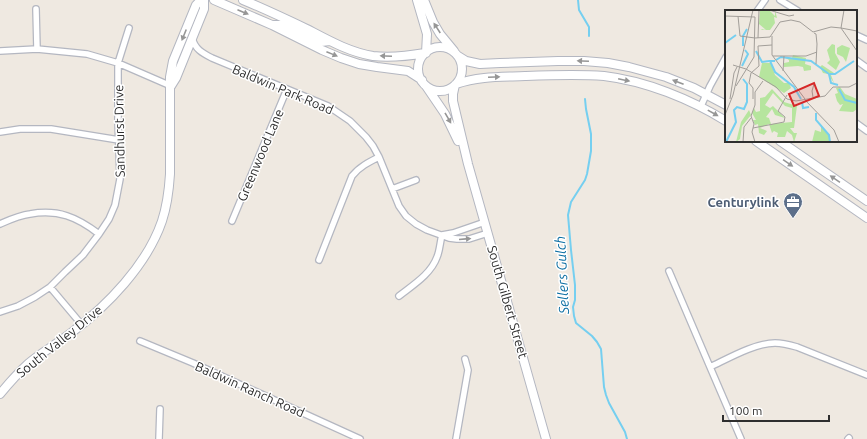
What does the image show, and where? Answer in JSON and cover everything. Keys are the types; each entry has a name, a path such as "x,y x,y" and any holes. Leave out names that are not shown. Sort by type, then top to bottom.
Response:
{"main road":[{"name":"South Valley Drive","path":"0,394 8,383 29,363 91,318 110,299 149,249 162,222 170,180 170,77 173,62 196,5 201,0"},
{"name":"South Valley Drive","path":"171,86 204,8 204,0"},
{"path":"214,0 342,58 359,64 408,71 433,89 440,91 472,79 558,74 606,76 656,88 678,96 701,106 725,120"},
{"path":"243,0 358,52 372,56 396,57 426,53"},
{"path":"417,0 427,31 428,37 426,53"},
{"path":"424,0 433,22 440,34 461,63 462,71 460,79 456,84"},
{"path":"272,25 286,25 321,42 331,41"},
{"path":"424,83 419,73 421,59 426,53 434,48 442,47 449,49 466,61 480,64 584,61 629,67 666,77 706,94 725,104"},
{"name":"South Gilbert Street","path":"424,83 451,124 468,164"},
{"name":"South Gilbert Street","path":"456,84 453,94 453,101 468,164 546,439"},
{"path":"757,142 867,218"},
{"path":"781,142 867,201"}],"street":[{"path":"758,10 766,0"},
{"path":"780,0 796,10"},
{"path":"36,9 37,49"},
{"name":"Sandhurst Drive","path":"0,312 18,306 50,287 78,259 99,234 109,219 115,205 120,179 118,63 129,28"},
{"path":"857,35 867,40"},
{"name":"Baldwin Park Road","path":"192,38 193,43 198,50 212,58 328,106 350,121 372,146 379,157 399,206 406,216 416,224 427,230 449,238 469,239 488,233"},
{"path":"0,51 37,49 86,54 118,63 171,86"},
{"path":"701,106 725,60"},
{"path":"857,61 867,68"},
{"name":"Greenwood Lane","path":"232,221 287,89"},
{"path":"857,124 867,131"},
{"path":"0,132 20,129 51,129 119,140"},
{"path":"318,260 352,176 362,166 379,157"},
{"path":"392,189 416,180"},
{"path":"0,224 28,214 48,212 69,216 87,225 99,234"},
{"path":"400,296 429,271 438,257 442,235 485,222"},
{"path":"669,271 741,439"},
{"path":"50,287 82,325"},
{"name":"Baldwin Ranch Road","path":"140,341 200,366 360,439"},
{"path":"710,367 755,347 775,343 797,347 867,375"},
{"path":"456,439 468,370 465,359"},
{"path":"159,439 160,409"}],"waterway":[{"name":"Sellers Gulch","path":"578,0 579,10 589,27 589,36"},
{"name":"Sellers Gulch","path":"585,99 591,134 591,151 585,180 571,202 568,215 575,285 575,300 573,307 574,316 576,323 592,336 601,349 606,395 625,432 627,439"}],"place":[{"name":"Centurylink","path":"793,219"}]}
